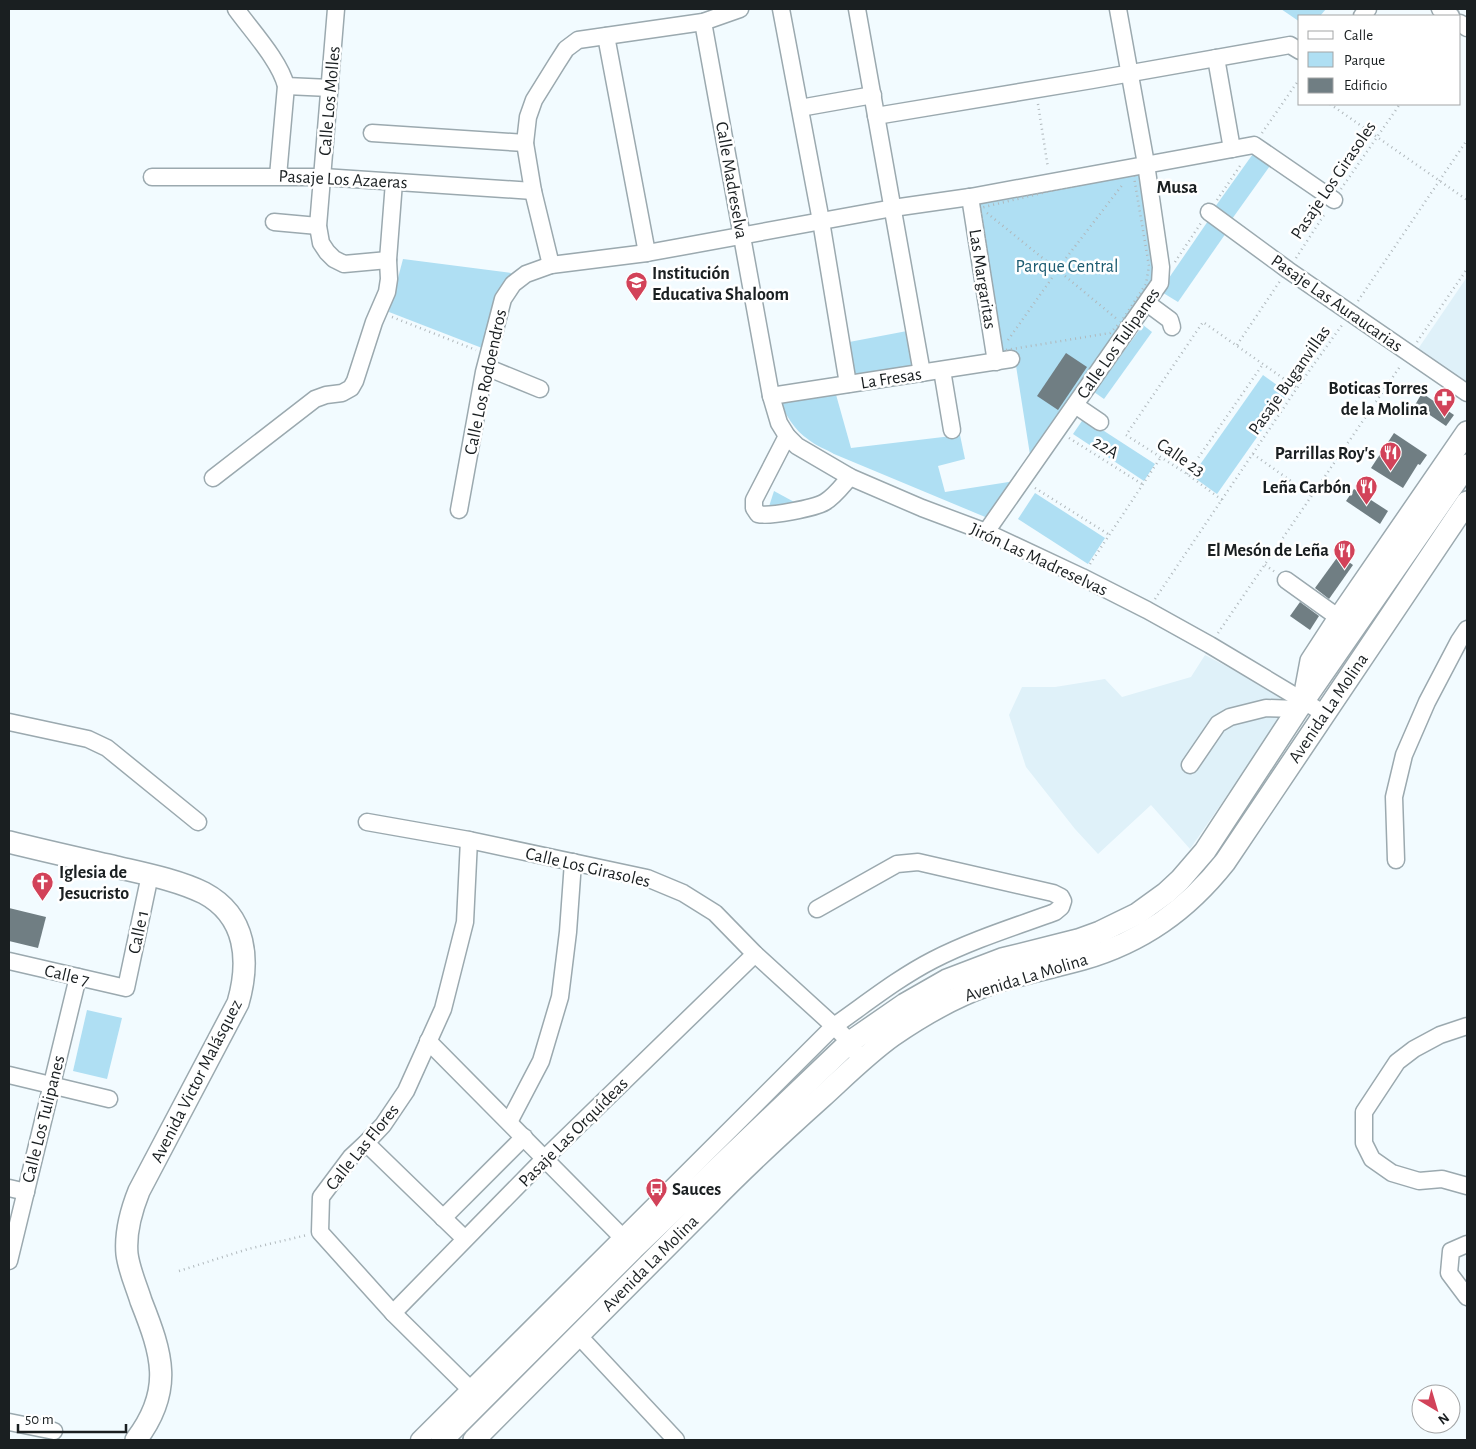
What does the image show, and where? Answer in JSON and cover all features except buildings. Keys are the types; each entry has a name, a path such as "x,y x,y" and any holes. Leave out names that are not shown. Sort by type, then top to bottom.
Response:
{"main road":[{"name":"Avenida La Molina","path":"1301,705 1311,661 1467,432"},
{"name":"Avenida La Molina","path":"442,1440 475,1396 628,1243 850,1042 905,1004 965,972 1002,959 1078,940 1125,921 1152,904 1180,880 1205,851 1301,705 1467,465"},
{"name":"Avenida La Molina","path":"474,1440 757,1155 877,1047 913,1023 964,994 1003,980 1104,952 1139,936 1172,916 1200,891 1225,862 1467,502"},
{"name":"Avenida Victor Malásquez","path":"9,842 150,875 194,889 213,899 227,912 238,930 244,950 245,960 242,987 238,1003 142,1185 134,1202 128,1223 126,1245 129,1266 158,1347 161,1371 161,1383 156,1404 148,1422 136,1440"}],"street":[{"path":"236,9 277,64 286,86 278,176"},
{"name":"Calle Los Molles","path":"336,9 318,226 321,243 334,259 344,264 388,260"},
{"path":"551,265 533,191 525,144 528,117 534,100 566,49 578,40 704,22 740,9"},
{"path":"781,9 821,221 848,384"},
{"path":"857,9 922,373"},
{"name":"Calle Los Tulipanes","path":"986,532 1160,284 1161,267 1139,167 1130,73 1118,9"},
{"name":"Calle Madreselva","path":"704,22 771,396"},
{"path":"606,36 647,253"},
{"path":"876,116 1290,45 1298,50"},
{"path":"1216,58 1232,148"},
{"path":"286,86 330,88"},
{"path":"800,108 873,95"},
{"path":"372,133 525,144"},
{"path":"1254,144 1334,200"},
{"name":"Calle Los Rodoendros","path":"459,510 487,361 503,299 513,284 526,274 551,265 647,253 893,208 975,202 1050,182 1139,167 1254,144"},
{"name":"Pasaje Los Azaeras","path":"152,177 323,176 533,191"},
{"path":"213,478 316,399 326,395 342,393 351,388 387,292 394,182"},
{"name":"Las Margaritas","path":"975,202 1002,357"},
{"name":"Pasaje Las Auraucarias","path":"1209,212 1288,270 1467,393"},
{"path":"274,222 318,226"},
{"path":"1146,303 1170,320 1172,327"},
{"name":"La Fresas","path":"771,396 942,370 1002,357"},
{"path":"487,361 540,389"},
{"path":"942,370 952,430"},
{"name":"Jirón Las Madreselvas","path":"771,396 779,423 787,436 797,446 850,477 922,508 986,532 1082,577 1210,645 1301,705 1325,714"},
{"path":"1075,405 1100,422"},
{"path":"787,436 754,500 753,504 758,514 767,515 814,507 824,503 850,477"},
{"path":"1286,580 1339,618"},
{"path":"1396,860 1394,797 1404,755 1427,702 1467,628"},
{"path":"1190,765 1218,724 1230,718 1266,708 1301,705"},
{"path":"9,722 88,739 107,748 198,822"},
{"name":"Calle Los Girasoles","path":"367,822 469,840 647,878 683,893 715,913 755,954 834,1026 850,1042 860,1062"},
{"name":"Calle Las Flores","path":"320,1232 321,1197 351,1157 383,1125 406,1091 443,1009 465,922 469,840"},
{"path":"508,1122 541,1061 560,996 568,932 573,862"},
{"path":"428,1042 628,1243 834,1026 907,974 967,944 1055,912 1061,907 1063,902 1061,896 1053,893 918,862 897,864 817,909"},
{"name":"Calle 1","path":"126,988 150,875"},
{"name":"Pasaje Las Orquídeas","path":"393,1313 545,1158 755,954"},
{"name":"Calle 7","path":"9,962 126,988"},
{"name":"Calle Los Tulipanes","path":"9,1261 78,977"},
{"path":"1467,1026 1440,1035 1414,1049 1397,1062 1364,1112 1364,1143 1372,1160 1392,1173 1419,1181 1442,1179 1467,1186"},
{"path":"9,1075 109,1099"},
{"path":"443,1218 524,1137"},
{"path":"366,1143 465,1240"},
{"path":"9,1188 26,1192"},
{"path":"320,1232 393,1313 475,1396 419,1440"},
{"path":"1467,1244 1451,1251 1449,1272 1467,1297"},
{"path":"578,1335 676,1440"},
{"path":"9,1422 54,1431"}],"path":[{"path":"1160,284 1254,144 1298,83"},
{"path":"1036,89 1050,182"},
{"path":"1331,105 1467,200"},
{"name":"Pasaje Los Girasoles","path":"1236,345 1399,105"},
{"name":"Pasaje Buganvillas","path":"1147,610 1467,140"},
{"path":"975,202 1139,167"},
{"path":"1063,262 1139,167"},
{"path":"1002,357 1110,333 1121,322 1146,284 1149,266 1139,167"},
{"path":"975,202 1050,264"},
{"path":"975,202 1002,357"},
{"path":"1210,645 1467,269"},
{"path":"1065,276 1121,322"},
{"path":"1002,357 1052,278"},
{"path":"378,312 487,361"},
{"name":"Calle 23","path":"1222,500 1187,474 1126,435 1203,322 1236,345"},
{"path":"1236,345 1298,388"},
{"path":"1187,474 1263,364"},
{"name":"22A","path":"1057,431 1142,484"},
{"path":"1253,454 1312,496"},
{"path":"1082,577 1108,534 1161,457"},
{"path":"1023,480 1108,534"},
{"path":"179,1271 248,1249 320,1232"}],"shaded area":[{"path":"1467,277 1467,382 1418,349"},
{"path":"1205,655 1281,695 1285,712 1190,849 1151,805 1098,854 1075,829 1026,767 1009,715 1022,687 1055,687 1105,679 1122,697 1191,677"}],"green space":[{"path":"1281,9 1326,9 1321,15 1298,15 1298,21"},
{"path":"1255,151 1272,163 1232,219 1215,207"},
{"name":"Parque Central","path":"1144,167 1153,263 1151,282 1031,461 1014,353 999,354 976,205"},
{"path":"1208,221 1226,233 1178,302 1160,291"},
{"path":"403,259 511,273 482,348 389,312"},
{"path":"1143,325 1152,332 1104,399 1094,392"},
{"path":"907,331 914,370 851,381 844,343"},
{"path":"1263,375 1288,393 1217,494 1192,476"},
{"path":"835,391 851,448 960,435 965,459 938,466 945,492 1015,481 990,519 834,454 815,444 795,427 778,399"},
{"path":"1084,418 1155,464 1144,481 1073,434"},
{"path":"774,491 807,509 764,522"},
{"path":"1035,493 1105,538 1088,564 1018,519"},
{"path":"87,1010 122,1018 107,1079 73,1071"}],"place":[{"name":"Institución Educativa Shaloom","path":"636,302"},
{"name":"Boticas Torres de la Molina","path":"1444,417"},
{"name":"Parrillas Roy's","path":"1391,472"},
{"name":"Leña Carbón","path":"1367,506"},
{"name":"El Mesón de Leña","path":"1345,569"},
{"name":"Iglesia de Jesucristo","path":"43,901"},
{"name":"Sauces","path":"656,1208"}],"district":[{"name":"Musa","path":"1177,186"}]}
